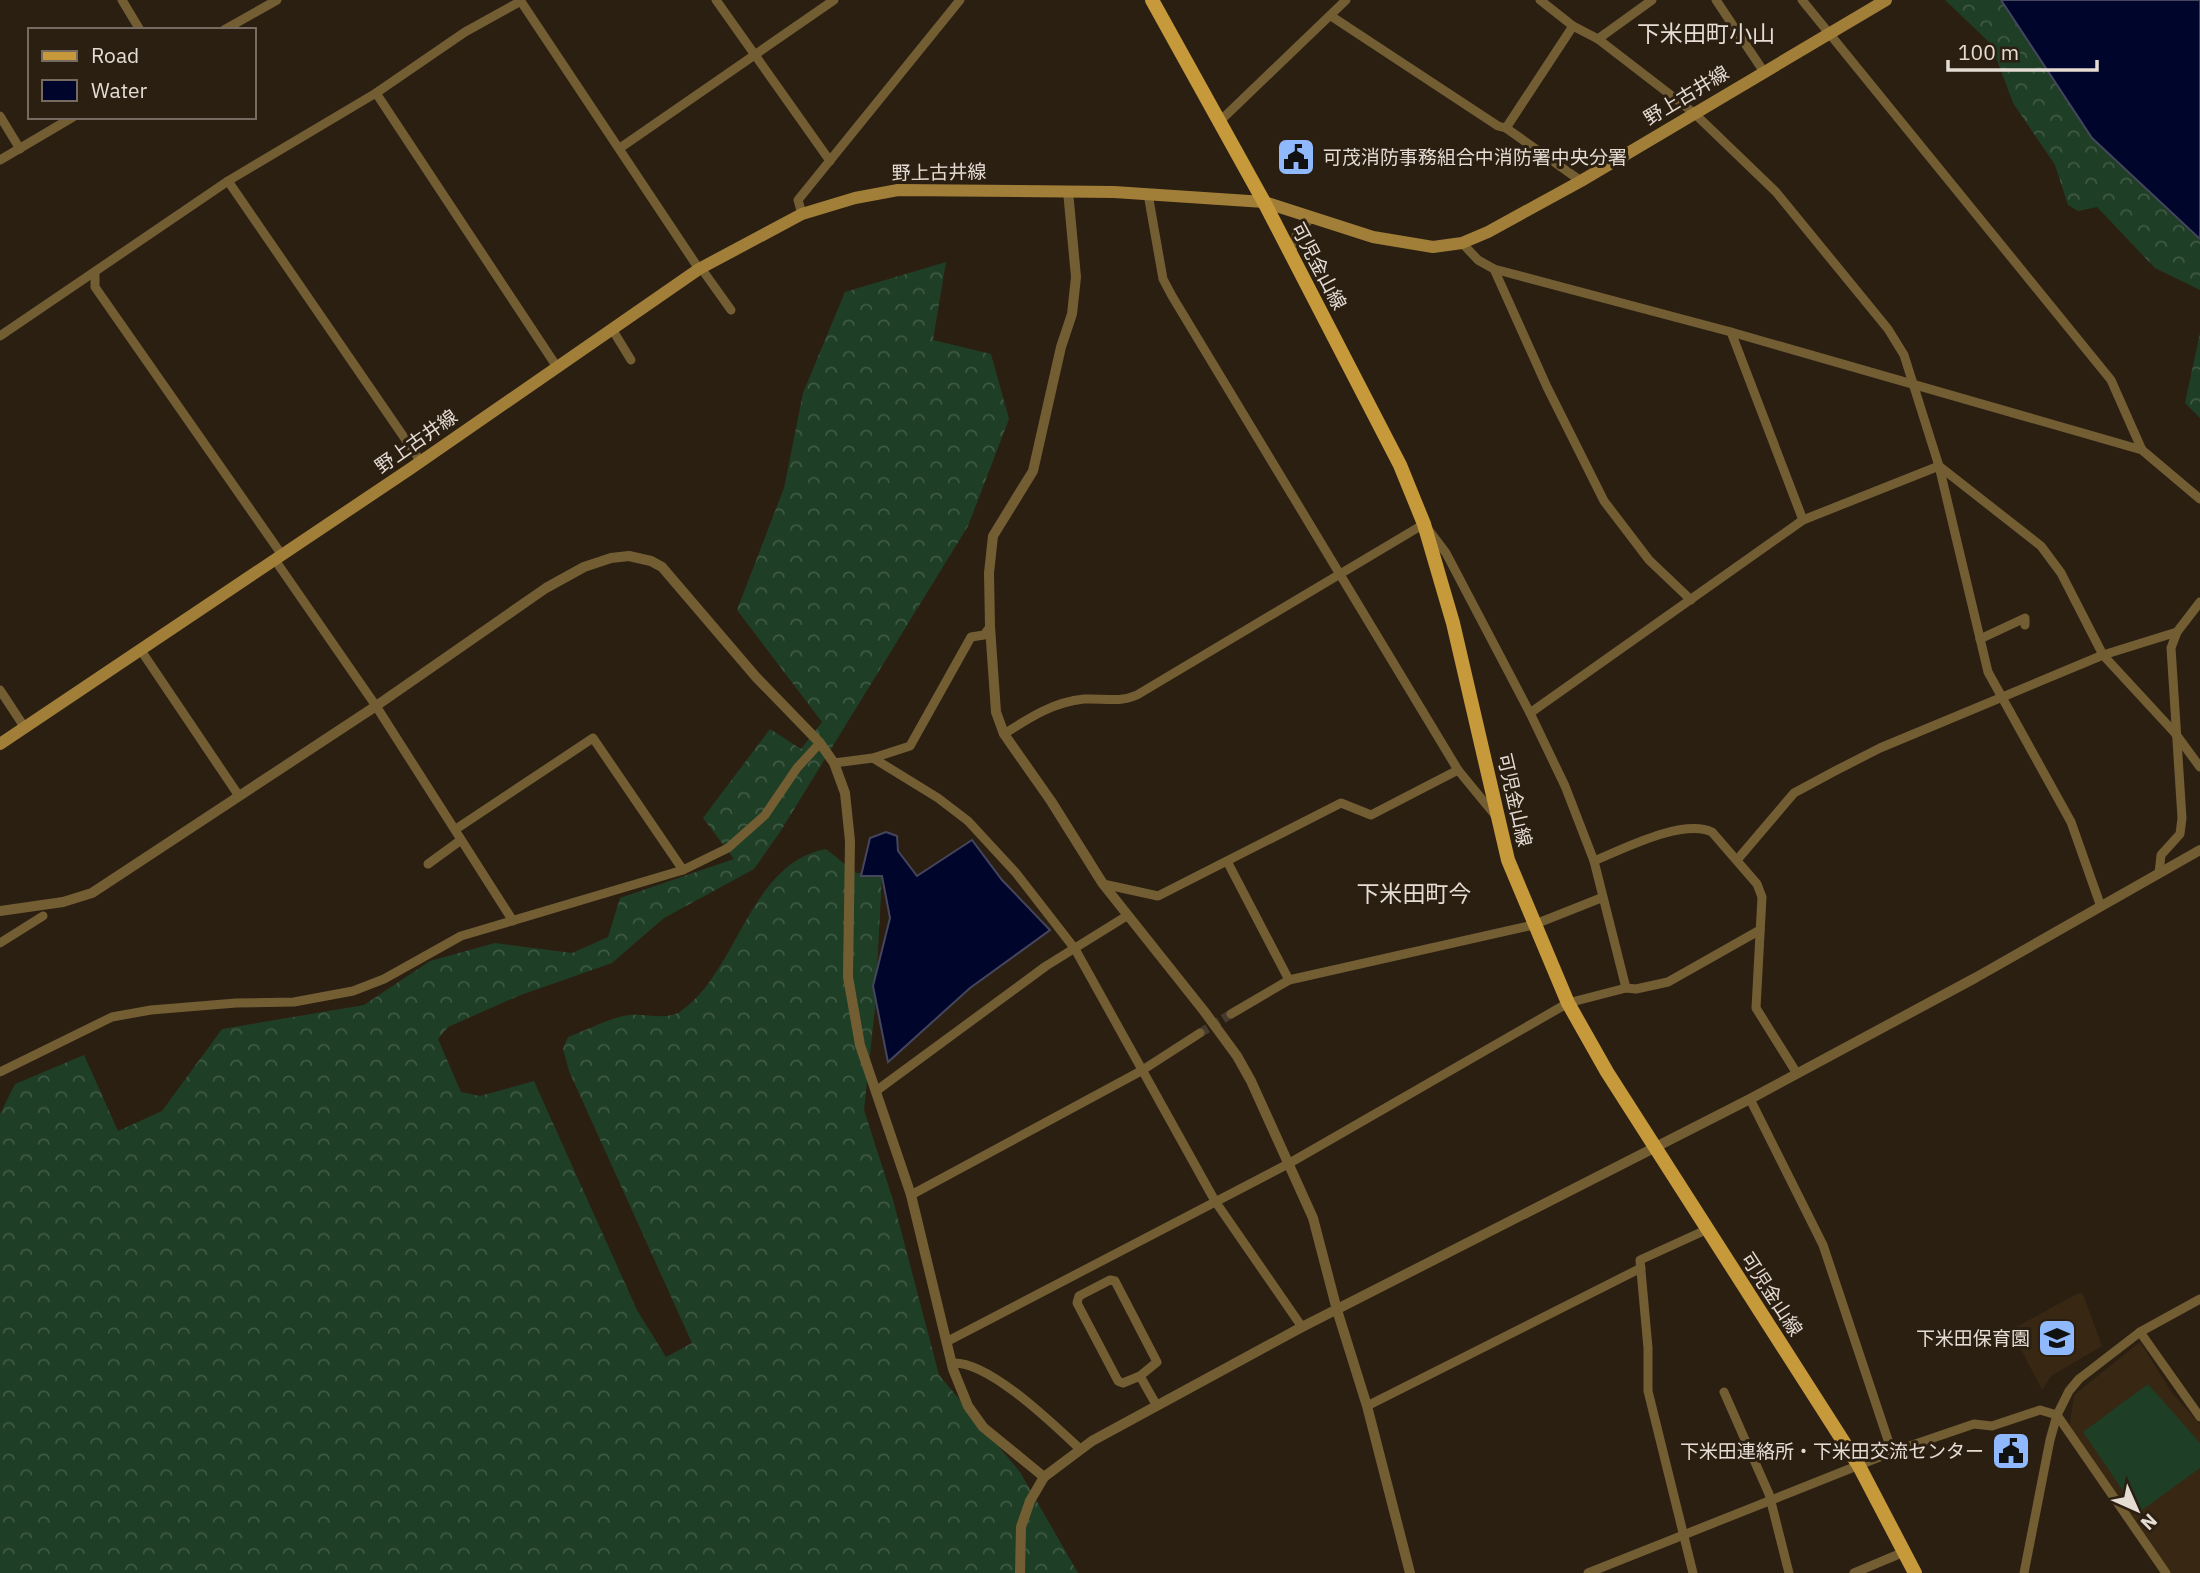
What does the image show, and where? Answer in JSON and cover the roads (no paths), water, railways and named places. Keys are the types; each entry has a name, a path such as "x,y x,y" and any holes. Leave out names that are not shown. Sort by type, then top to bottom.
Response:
{"main road":[{"name":"可児金山線","path":"1152,0 1264,202 1391,447 1424,524 1453,623 1508,860 1568,1003 1656,1148 1859,1466 1915,1573"},
{"name":"野上古井線","path":"0,744 421,462 700,268 802,214 855,198 898,190 1149,194 1264,202 1373,237 1433,247 1462,243 1488,232 1581,181 1886,0"}],"street":[{"path":"122,0 139,28"},
{"path":"228,28 277,0"},
{"path":"716,0 830,161"},
{"path":"620,148 834,0"},
{"path":"802,214 798,200 961,0"},
{"path":"1219,122 1346,0"},
{"path":"1540,0 1573,26 1598,39 1694,113 1776,192 1888,329 1904,355 1939,466 1988,672 2071,822 2087,875 2100,904"},
{"path":"1598,39 1652,0"},
{"path":"1716,0 1764,72"},
{"path":"1802,0 2111,380 2142,450"},
{"path":"0,336 228,181 376,93 465,32 524,1 700,268 731,310"},
{"path":"1331,16 1498,126 1506,128 1581,181"},
{"path":"1506,128 1573,26"},
{"path":"376,93 557,367"},
{"path":"0,116 20,149"},
{"path":"0,160 70,119"},
{"path":"228,181 421,462"},
{"path":"1068,191 1076,277 1072,314 1061,346 1033,471 993,536 989,573 996,712 1004,734 1051,801 1125,917 1157,951 1237,1056 1313,1219 1337,1310 1367,1406 1410,1573"},
{"path":"1149,194 1163,279 1172,296 1458,770 1500,822"},
{"path":"1291,255 1297,233 1312,217"},
{"path":"1462,243 1478,260 1494,269 1731,332 2142,450 2200,499"},
{"path":"1494,269 1547,387 1604,501 1649,559 1691,600"},
{"path":"95,272 95,287 279,557 513,921"},
{"path":"612,329 631,360"},
{"path":"1731,332 1803,520"},
{"path":"1530,713 1803,520 1939,466"},
{"path":"1939,466 2041,546 2061,573 2103,655 2175,733 2200,767"},
{"path":"1004,734 1037,713 1064,702 1126,700 1137,695 1424,524 1446,553 1530,713 1564,786 1594,861 1601,898 1626,988"},
{"path":"0,911 63,902 92,893 376,706 546,588 584,567 611,558 629,556 651,561 662,567 756,677 820,743 834,763 845,793 850,841 848,978 860,1045 911,1195 952,1363 968,1405 983,1427 1044,1477"},
{"path":"2159,873 2161,855 2180,834 2182,818 2171,648 2177,632 2200,602"},
{"path":"1980,639 2025,618 2025,625"},
{"path":"834,763 873,758 910,747 971,637 984,635 990,627"},
{"path":"1737,860 1794,793 1880,748 2103,655 2177,632"},
{"path":"140,649 239,796"},
{"path":"0,691 25,728"},
{"path":"456,830 593,738 683,870"},
{"path":"0,1072 111,1017 151,1010 236,1003 294,1002 353,991 384,979 461,936 683,870 728,849 765,815 797,768 820,743"},
{"path":"873,758 938,798 968,821 1016,873 1074,949 1215,1201 1302,1327"},
{"path":"1102,884 1158,896 1228,863 1341,803 1371,815 1458,770"},
{"path":"1594,861 1658,835 1703,827 1712,832 1757,884 1762,897 1756,1008 1796,1072"},
{"path":"428,864 461,840"},
{"path":"1020,1573 1021,1527 1030,1501 1044,1477 1080,1449 1302,1327 1750,1099 1975,978 2100,904 2200,850"},
{"path":"1228,863 1289,980"},
{"path":"1231,1014 1289,980 1533,925 1601,898"},
{"path":"0,943 43,916"},
{"path":"876,1091 1074,949 1125,917"},
{"path":"948,1341 1288,1164 1568,1003 1626,988 1636,989 1668,982 1760,930"},
{"path":"911,1195 1141,1072 1200,1033"},
{"path":"1750,1099 1823,1245 1892,1452"},
{"path":"1693,1573 1648,1391 1648,1348 1640,1260 1708,1229"},
{"path":"1367,1406 1641,1268"},
{"path":"1110,1280 1115,1282 1157,1362 1140,1376 1122,1384 1118,1381 1077,1303 1079,1296 1110,1280"},
{"path":"2024,1573 2057,1415 2079,1380 2140,1332 2200,1299"},
{"path":"2140,1332 2200,1417"},
{"path":"952,1363 967,1362 1018,1395 1080,1449"},
{"path":"1140,1376 1157,1406"},
{"path":"1724,1392 1769,1494 1789,1573"},
{"path":"1592,1572 1892,1452 1974,1423 1992,1426 2040,1409 2057,1415 2166,1573"},
{"path":"1854,1573 1904,1552"}],"water":[{"path":"2001,0 2200,0 2200,239 2092,138"},
{"path":"886,832 897,836 898,851 917,876 972,840 1002,880 1050,930 970,988 888,1062 873,986 890,918 882,876 861,876 870,838"}],"tunnel":[{"path":"1200,1033 1231,1014"}],"place":[{"name":"可茂消防事務組合中消防署中央分署","path":"1296,157"},
{"name":"下米田保育園","path":"2057,1338"},
{"name":"下米田連絡所・下米田交流センター","path":"2011,1451"}],"district":[{"name":"下米田町小山","path":"1706,33"},
{"name":"下米田町今","path":"1414,893"}]}
